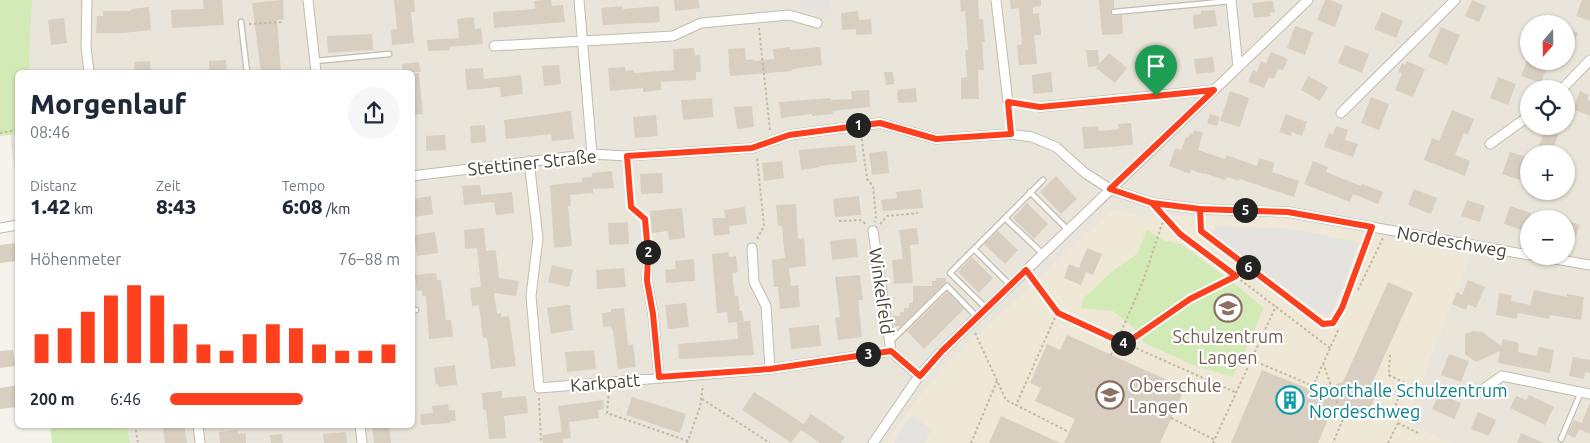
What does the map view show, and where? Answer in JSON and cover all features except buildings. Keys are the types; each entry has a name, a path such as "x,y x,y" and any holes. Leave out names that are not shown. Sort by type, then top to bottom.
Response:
{"street":[{"path":"86,0 86,47 89,70"},
{"path":"308,0 316,70"},
{"path":"578,0 592,154"},
{"path":"996,0 1008,102"},
{"path":"873,443 920,376 942,351 1308,0"},
{"path":"1341,112 1456,0"},
{"path":"1231,1 1238,67"},
{"path":"494,46 673,36 700,23 789,15 817,23"},
{"path":"1571,80 1590,60"},
{"path":"1040,107 1214,90"},
{"path":"1490,144 1520,122"},
{"name":"Stettiner Straße","path":"415,176 592,154 627,156 756,147 789,135 859,124 880,123 936,139 1011,134 1032,137 1056,147 1085,173 1110,189"},
{"path":"529,161 538,238 531,296 539,388"},
{"name":"Nordeschweg","path":"1110,189 1152,203 1200,209 1288,212 1520,253"},
{"path":"0,228 15,226"},
{"name":"Winkelfeld","path":"873,231 890,347"},
{"path":"752,248 754,282 766,306 770,369"},
{"path":"648,253 647,281 653,314 659,377"},
{"path":"1575,263 1590,266"},
{"path":"890,347 920,376"},
{"name":"Karkpatt","path":"539,388 770,369 890,347"},
{"path":"1485,388 1502,376 1585,393"},
{"path":"198,428 200,443"},
{"path":"360,428 362,443"}],"lane":[{"path":"1114,12 1231,1"},
{"path":"241,23 246,70"},
{"path":"315,61 389,54"},
{"path":"986,308 950,273 1043,180"},
{"path":"1030,192 1068,230"},
{"path":"1200,209 1201,231 1323,324 1333,323 1342,308 1372,227"},
{"path":"1005,218 1042,254"},
{"path":"974,249 1010,285"},
{"path":"890,347 947,286 974,320"},
{"path":"1561,439 1585,393"}],"path":[{"path":"758,18 772,142"},
{"path":"241,23 284,22"},
{"path":"1011,134 1008,102 1040,107"},
{"path":"859,124 866,179 873,186 876,216 873,231"},
{"path":"0,133 15,130"},
{"path":"752,248 764,226 756,147"},
{"path":"627,156 631,207 645,219 648,253"},
{"path":"1152,203 1180,234 1330,348"},
{"path":"873,231 887,216 918,213"},
{"path":"1111,355 1142,281 1162,224 1167,219"},
{"path":"839,221 860,220 873,231"},
{"path":"1026,270 1058,313 1237,393"},
{"path":"1125,344 1190,299 1236,276"},
{"path":"1171,418 1214,441 1276,306"},
{"path":"1016,405 1058,313"},
{"path":"974,320 1006,400 1069,432"},
{"path":"1388,443 1398,423 1396,403 1405,382 1388,375 1390,353"},
{"path":"1323,362 1343,419 1334,443"},
{"path":"610,382 607,413 687,442 702,399 704,374"},
{"path":"971,443 997,381"},
{"path":"539,388 541,443"},
{"path":"702,399 770,443"},
{"path":"1398,423 1420,434"},
{"path":"136,428 138,443"}],"shaded area":[{"path":"0,0 1590,0 1590,443 1450,443 1405,423 1469,256 1287,219 1194,216 1144,217 1113,210 930,384 886,443 130,443 128,428 415,428 415,70 15,70 15,174 10,134"},
{"path":"830,0 830,10 801,12 800,1"},
{"name":"Schulzentrum Langen","path":"1113,210 1144,217 1194,216 1287,219 1469,256 1405,423 1450,443 886,443 930,384 950,361"},
{"path":"1216,226 1293,229 1359,242 1333,310 1326,316 1319,313 1212,233"},
{"path":"911,415 931,429 925,443 894,443 900,431"}],"green space":[{"path":"0,0 32,0 30,70 15,70 15,134 0,136"},
{"path":"1147,230 1166,241 1181,244 1264,308 1233,377 1196,366 1144,343 1132,326 1113,311 1080,308 1084,298 1114,270 1137,254"},
{"path":"50,428 128,428 130,443 52,443"}],"place":[{"name":"Schulzentrum Langen","path":"1228,308"},
{"name":"Oberschule Langen","path":"1110,395"},
{"name":"Sporthalle Schulzentrum Nordeschweg","path":"1290,400"}],"route":[{"path":"1156,96 1040,107 1008,102 1011,134 936,139 880,123 859,124 789,135 752,148 627,156 631,207 645,219 648,253 647,281 653,314 659,377 770,369 891,351 920,376 942,351 1026,270 1058,313 1125,344 1190,299 1236,276 1180,234 1152,203 1200,209 1288,212 1372,227 1342,308 1333,323 1323,324 1201,231 1200,209 1152,203 1110,189 1214,90 1156,96"}]}
